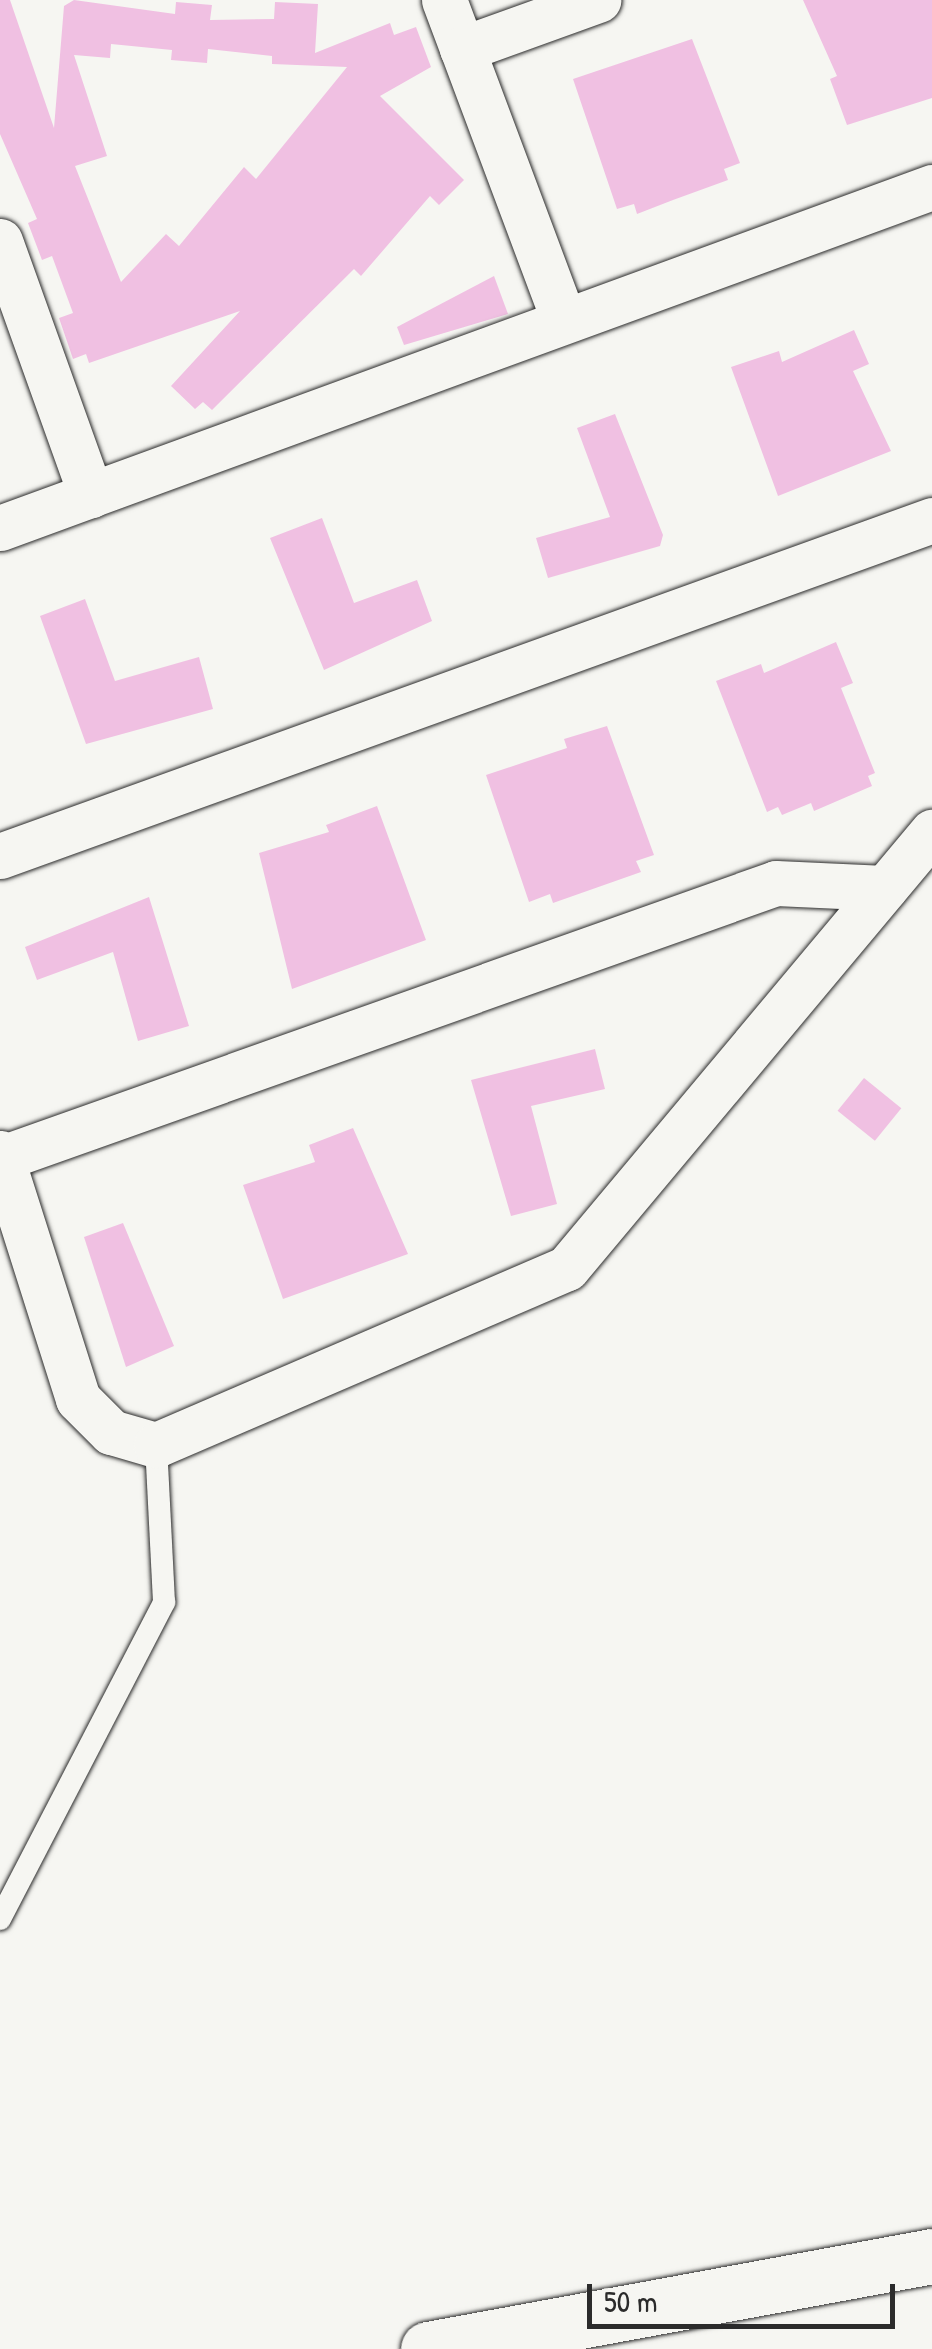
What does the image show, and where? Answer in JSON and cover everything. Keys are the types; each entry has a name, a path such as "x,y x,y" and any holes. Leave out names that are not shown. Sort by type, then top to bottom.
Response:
{"main road":[{"path":"428,2349 932,2256"}],"street":[{"path":"444,0 563,318"},
{"path":"462,49 598,0"},
{"path":"0,528 563,318 932,187"},
{"path":"0,241 91,496"},
{"path":"0,856 932,520"},
{"path":"885,888 776,883 1,1156 78,1399 112,1432 156,1446 566,1268 885,888 932,832"}],"lane":[{"path":"0,1919 164,1602 156,1446"}],"building":[{"path":"0,0 10,0 54,128 64,6 74,0 175,14 176,2 212,5 210,20 274,19 275,2 318,4 315,53 390,23 394,35 416,27 431,67 380,96 464,180 439,205 430,196 361,276 354,269 212,410 203,402 195,409 171,386 240,311 89,363 86,354 73,359 59,318 73,313 52,256 42,260 28,223 37,219 0,134","holes":["111,44 172,50 171,60 207,63 208,49 272,56 272,64 347,67 256,179 244,167 179,246 166,234 121,282 75,166 107,156 74,55 110,58"]},
{"path":"803,0 932,0 932,98 847,125 830,79 837,76"},
{"path":"692,39 740,163 724,169 728,180 637,214 634,204 617,209 573,79"},
{"path":"494,276 508,314 404,345 397,327"},
{"path":"854,330 869,364 853,371 891,451 778,496 731,367 779,351 782,362"},
{"path":"615,414 663,535 660,546 548,578 536,538 610,517 577,428"},
{"path":"322,518 354,603 417,580 432,621 324,670 270,538"},
{"path":"85,599 115,681 199,657 213,709 86,744 40,616"},
{"path":"836,642 853,683 841,688 875,773 868,776 872,786 814,811 811,803 782,815 778,807 767,812 716,681 761,664 764,673"},
{"path":"607,726 654,855 636,861 641,872 553,903 550,894 529,902 486,775 567,748 564,739"},
{"path":"377,806 426,940 292,989 259,853 329,832 326,825"},
{"path":"149,897 189,1026 138,1041 113,952 37,980 25,947"},
{"path":"595,1049 605,1089 531,1106 557,1204 511,1216 471,1080"},
{"path":"864,1078 901,1108 875,1141 838,1111"},
{"path":"353,1128 408,1254 283,1299 243,1185 315,1162 309,1145"},
{"path":"123,1223 174,1346 126,1367 84,1237"}]}
